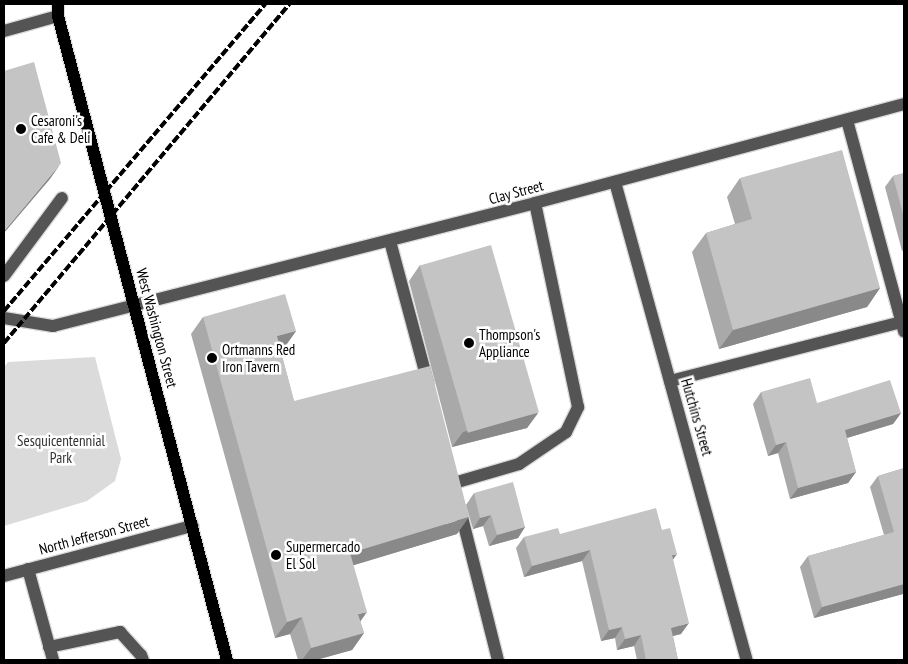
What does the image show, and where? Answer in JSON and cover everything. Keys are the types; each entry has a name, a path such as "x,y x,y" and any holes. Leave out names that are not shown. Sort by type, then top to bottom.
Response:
{"main road":[{"name":"West Washington Street","path":"58,10 227,660"}],"street":[{"path":"4,31 58,10"},
{"name":"Clay Street","path":"4,318 53,326 390,241 904,104"},
{"path":"670,382 903,326 847,120"},
{"name":"Hutchins Street","path":"615,182 747,660"},
{"path":"4,276 62,198"},
{"path":"498,660 452,478 520,464 566,432 578,407 535,203"},
{"path":"390,241 432,398"},
{"name":"North Jefferson Street","path":"4,576 192,526"},
{"path":"28,569 53,660"},
{"path":"49,646 120,632 141,655 142,660"}],"green space":[{"name":"Sesquicentennial Park","path":"95,357 121,459 115,481 87,501 4,526 4,367 8,362"}],"building":[{"path":"34,62 61,163 4,231 4,71"},
{"path":"842,150 880,288 733,330 706,233 752,219 740,178"},
{"path":"904,173 904,218 893,176"},
{"path":"491,245 539,412 468,433 420,265"},
{"path":"285,294 296,331 277,336 294,401 430,366 469,517 350,553 367,612 358,614 364,633 311,648 302,617 287,622 203,317"},
{"path":"810,378 817,403 890,380 901,413 845,430 856,472 798,488 786,442 776,445 761,392"},
{"path":"904,468 904,584 822,607 808,556 894,532 878,476"},
{"path":"513,482 525,527 497,535 491,515 480,518 474,493"},
{"path":"656,508 662,530 670,528 677,554 672,555 689,623 671,628 678,660 646,660 641,635 625,639 622,627 609,630 590,550 532,566 524,537 558,528 560,534"}],"railway":[{"path":"4,311 265,4"},
{"path":"4,343 289,4"}],"place":[{"name":"Cesaroni's Cafe & Deli","path":"21,129"},
{"name":"Thompson's Appliance","path":"469,343"},
{"name":"Ortmanns Red Iron Tavern","path":"212,358"},
{"name":"Supermercado El Sol","path":"276,555"}]}
